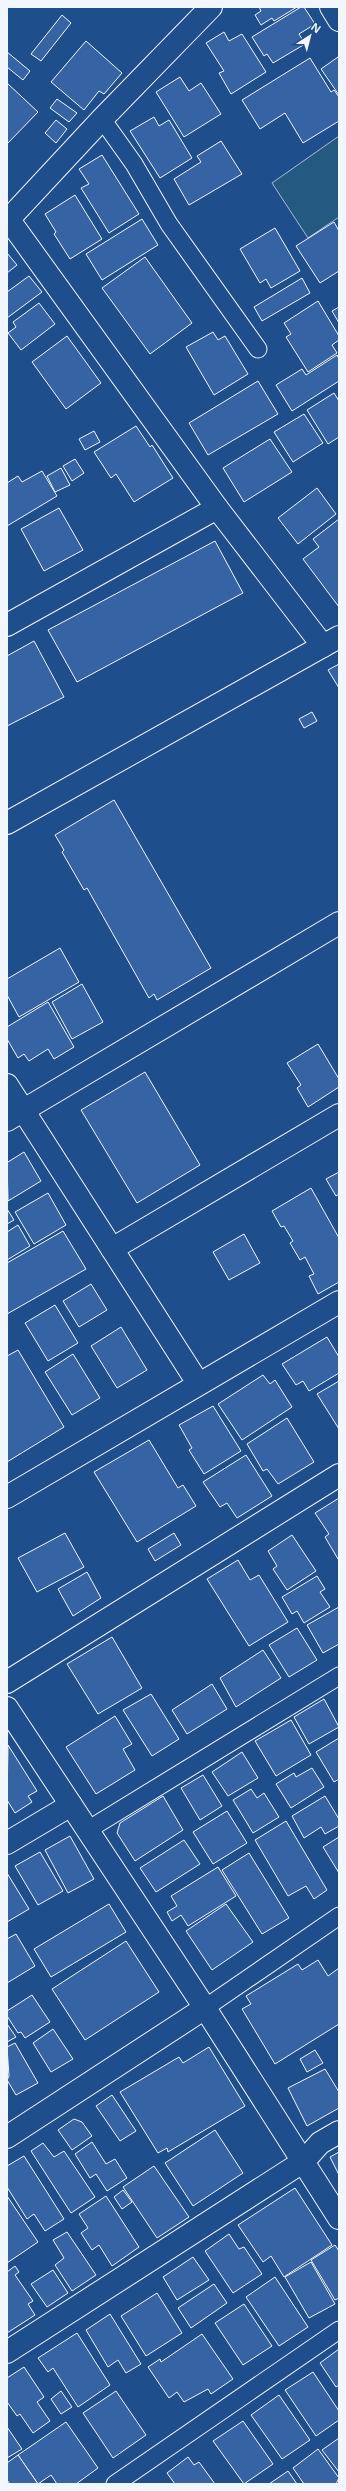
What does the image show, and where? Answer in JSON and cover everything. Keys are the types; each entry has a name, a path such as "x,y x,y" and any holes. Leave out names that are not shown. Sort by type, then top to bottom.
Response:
{"street":[{"path":"7,823 331,641 217,508 8,221 102,119 211,7"},
{"path":"331,7 339,20"},
{"path":"7,625 217,508"},
{"path":"15,1116 339,923"},
{"path":"7,1085 15,1116 112,1249 198,1384"},
{"path":"112,1249 339,1115"},
{"path":"7,1497 339,1302"},
{"path":"7,1682 339,1475"},
{"path":"7,1708 86,1830 205,2008 339,2218"},
{"path":"7,1843 71,1805"},
{"path":"7,2137 205,2008"},
{"path":"7,2352 304,2161 320,2143 339,2132"}],"lane":[{"path":"102,119 134,164 169,224 258,349"},
{"path":"86,1830 339,1676"},
{"path":"205,2008 339,1916"},
{"path":"115,2484 339,2330"}],"shaded area":[{"path":"339,136 339,217 308,238 272,183"}],"building":[{"path":"259,7 297,7 274,21 272,18 261,25 255,15 261,11"},
{"path":"301,7 304,7 315,24 299,34 305,44 273,63 267,54 264,56 252,37"},
{"path":"62,15 71,23 41,61 31,54"},
{"path":"224,32 229,41 242,34 266,72 231,94 219,73 224,71 206,43"},
{"path":"86,41 122,73 104,94 99,91 84,110 51,82"},
{"path":"7,52 30,71 23,80 7,67"},
{"path":"338,57 339,59 339,95 321,69"},
{"path":"310,58 331,92 334,90 339,97 339,121 303,143 285,113 260,129 242,100"},
{"path":"180,77 189,91 201,83 221,114 184,137 156,92"},
{"path":"7,83 38,112 7,144"},
{"path":"57,99 77,113 69,122 50,108"},
{"path":"154,117 159,126 169,120 192,158 160,178 130,131"},
{"path":"56,120 67,129 56,143 45,133"},
{"path":"221,141 242,174 189,205 174,179 201,162 197,156"},
{"path":"102,155 139,214 109,233 81,188 89,184 79,169"},
{"path":"75,195 102,239 70,259 54,234 56,232 45,214"},
{"path":"142,219 158,245 102,280 86,254"},
{"path":"334,222 339,231 339,271 320,283 296,246"},
{"path":"275,228 300,271 271,288 266,279 260,283 240,249"},
{"path":"7,253 17,265 7,273"},
{"path":"145,257 192,323 150,354 102,288"},
{"path":"29,276 42,292 7,318 7,292"},
{"path":"302,278 310,293 262,321 254,307"},
{"path":"318,301 339,336 339,340 332,345 337,353 308,372 286,337 291,334 284,323"},
{"path":"39,303 55,324 21,350 8,333 16,327 13,322"},
{"path":"339,307 339,323 332,311"},
{"path":"213,332 218,340 225,336 248,374 214,395 186,347"},
{"path":"67,336 101,383 66,409 32,362"},
{"path":"337,355 339,359 339,381 292,411 276,385 302,369 306,375"},
{"path":"258,381 278,414 208,455 189,423"},
{"path":"334,393 339,401 339,437 328,444 307,410"},
{"path":"304,414 323,443 293,462 274,432"},
{"path":"136,426 150,447 152,445 173,478 134,502 116,474 111,478 94,452"},
{"path":"94,431 100,442 85,450 79,439"},
{"path":"270,439 292,472 244,502 223,468"},
{"path":"75,459 84,473 72,481 63,466"},
{"path":"61,468 70,485 55,492 47,476"},
{"path":"42,471 57,496 7,526 7,483 18,476 22,482"},
{"path":"317,488 336,514 298,544 278,518"},
{"path":"59,508 83,550 44,571 21,529"},
{"path":"339,519 339,607 303,559 319,547 313,539"},
{"path":"215,541 243,593 77,682 48,630"},
{"path":"34,641 64,697 7,726 7,656"},
{"path":"339,664 339,688 328,670"},
{"path":"312,712 317,721 304,728 299,719"},
{"path":"114,800 211,968 157,1000 154,994 149,998 87,888 84,890 62,852 64,850 55,835"},
{"path":"60,948 79,982 19,1017 7,995 7,979"},
{"path":"82,984 103,1022 72,1039 52,1002"},
{"path":"48,1002 74,1047 54,1059 48,1049 29,1061 24,1054 18,1058 7,1039 7,1027"},
{"path":"318,1044 339,1079 339,1087 308,1107 297,1088 301,1085 287,1063"},
{"path":"145,1072 200,1165 137,1203 81,1110"},
{"path":"24,1152 41,1181 8,1201 7,1160 8,1162"},
{"path":"339,1172 339,1194 336,1196 326,1179"},
{"path":"311,1188 339,1238 339,1282 318,1294 309,1276 314,1274 305,1257 300,1260 290,1243 293,1241 284,1226 281,1227 272,1211"},
{"path":"48,1193 66,1225 34,1244 15,1212"},
{"path":"7,1209 14,1220 7,1224"},
{"path":"18,1225 30,1246 7,1260 7,1232"},
{"path":"63,1231 86,1269 7,1314 7,1263"},
{"path":"244,1234 260,1263 229,1280 213,1252"},
{"path":"91,1284 107,1310 79,1327 63,1301"},
{"path":"55,1305 78,1343 48,1361 25,1323"},
{"path":"121,1327 147,1370 117,1388 91,1346"},
{"path":"327,1337 339,1357 339,1373 309,1391 303,1381 296,1385 282,1364"},
{"path":"18,1350 64,1427 7,1462 7,1356"},
{"path":"73,1354 100,1398 72,1415 45,1372"},
{"path":"263,1375 270,1384 275,1380 292,1407 242,1440 218,1404"},
{"path":"339,1381 339,1429 317,1394"},
{"path":"213,1406 241,1451 204,1474 189,1450 192,1448 179,1425"},
{"path":"287,1418 314,1462 278,1484 267,1469 263,1471 247,1444"},
{"path":"149,1440 178,1488 183,1485 196,1506 137,1542 94,1472"},
{"path":"246,1455 272,1496 237,1518 227,1503 220,1507 203,1482"},
{"path":"339,1498 338,1559 325,1537 329,1534 315,1513"},
{"path":"65,1533 84,1567 37,1592 18,1558"},
{"path":"174,1533 181,1545 155,1561 148,1549"},
{"path":"292,1535 316,1571 287,1590 273,1569 277,1566 268,1551"},
{"path":"238,1560 250,1580 259,1575 288,1622 249,1646 207,1579"},
{"path":"87,1572 101,1598 73,1616 58,1589"},
{"path":"317,1576 325,1589 320,1592 330,1607 304,1623 297,1611 292,1614 282,1597"},
{"path":"339,1607 339,1644 323,1653 307,1625"},
{"path":"297,1628 317,1660 289,1677 269,1645"},
{"path":"112,1637 142,1688 98,1714 67,1664"},
{"path":"263,1650 281,1678 236,1707 220,1678"},
{"path":"212,1684 227,1709 187,1734 172,1710"},
{"path":"151,1694 179,1739 152,1756 123,1710"},
{"path":"324,1699 339,1727 309,1744 294,1717"},
{"path":"115,1716 132,1744 123,1749 135,1770 96,1794 66,1747"},
{"path":"291,1720 311,1755 276,1776 255,1741"},
{"path":"339,1738 339,1779 334,1782 316,1752"},
{"path":"8,1745 37,1791 28,1796 32,1802 15,1813 7,1800"},
{"path":"242,1752 258,1778 228,1796 212,1772"},
{"path":"312,1768 324,1787 291,1808 276,1784 294,1773 296,1777"},
{"path":"203,1775 222,1806 200,1820 181,1788"},
{"path":"251,1789 257,1798 264,1793 279,1817 253,1833 233,1800"},
{"path":"163,1796 183,1830 135,1861 117,1833 120,1823"},
{"path":"325,1796 339,1819 339,1826 325,1834 321,1827 304,1838 292,1816"},
{"path":"227,1811 247,1843 213,1864 193,1832"},
{"path":"286,1821 327,1890 314,1899 306,1886 288,1896 255,1840"},
{"path":"70,1836 94,1879 68,1893 45,1850"},
{"path":"339,1837 339,1873 323,1847"},
{"path":"184,1840 200,1864 156,1892 140,1868"},
{"path":"40,1852 63,1891 38,1905 15,1866"},
{"path":"249,1853 289,1918 262,1934 222,1870"},
{"path":"218,1867 236,1896 188,1926 181,1915 172,1921 167,1912 177,1906 171,1896"},
{"path":"7,1873 29,1909 7,1922"},
{"path":"109,1904 126,1932 51,1977 34,1949"},
{"path":"226,1904 253,1942 212,1970 186,1931"},
{"path":"16,1934 35,1966 7,1983 7,1939"},
{"path":"126,1941 159,1992 85,2040 52,1989"},
{"path":"318,1960 328,1976 339,1968 339,2024 275,2064 242,2009 251,2004 246,1996 298,1964 302,1970"},
{"path":"32,1995 50,2022 25,2038 21,2032 18,2033 7,2016 7,2011"},
{"path":"7,2024 16,2037 7,2042"},
{"path":"53,2029 73,2059 51,2072 33,2043"},
{"path":"15,2043 38,2083 16,2095 7,2080 9,2076 7,2047"},
{"path":"209,2047 245,2106 168,2152 167,2148 158,2153 120,2092 179,2057 183,2063"},
{"path":"315,2050 323,2063 307,2072 300,2059"},
{"path":"325,2069 339,2092 339,2108 307,2126 288,2088"},
{"path":"112,2095 136,2131 120,2141 96,2106"},
{"path":"74,2119 82,2122 92,2136 72,2150 58,2130"},
{"path":"215,2130 243,2173 193,2206 165,2163"},
{"path":"92,2142 106,2164 115,2159 127,2178 107,2191 96,2174 90,2178 75,2154"},
{"path":"43,2143 54,2157 64,2151 95,2197 71,2213 31,2151"},
{"path":"339,2152 339,2175 330,2157"},
{"path":"24,2156 64,2219 45,2231 34,2214 27,2219 7,2187 7,2166"},
{"path":"154,2166 189,2217 157,2238 123,2187"},
{"path":"295,2188 332,2245 284,2277 271,2256 263,2262 238,2225"},
{"path":"123,2190 132,2202 122,2209 114,2197"},
{"path":"7,2196 38,2242 7,2263"},
{"path":"106,2196 139,2247 112,2266 99,2245 92,2250 81,2233 88,2228 79,2214"},
{"path":"67,2232 96,2275 72,2291 55,2265 64,2258 53,2240"},
{"path":"229,2234 239,2249 244,2247 262,2274 233,2293 205,2251"},
{"path":"335,2245 339,2251 339,2298 335,2300 311,2260"},
{"path":"193,2257 209,2280 177,2300 163,2277"},
{"path":"311,2262 335,2304 309,2318 285,2277"},
{"path":"15,2266 19,2272 15,2275 33,2301 28,2304 35,2315 7,2333 7,2272"},
{"path":"53,2270 68,2293 47,2307 31,2284"},
{"path":"275,2277 308,2327 279,2346 246,2297"},
{"path":"214,2284 227,2303 191,2328 178,2308"},
{"path":"157,2293 182,2333 146,2356 121,2316"},
{"path":"244,2304 272,2346 243,2365 215,2323"},
{"path":"110,2314 141,2364 126,2373 118,2360 108,2367 86,2330"},
{"path":"77,2333 110,2385 78,2407 53,2368 48,2372 38,2358"},
{"path":"202,2334 233,2379 211,2394 208,2389 184,2402 177,2392 169,2398 148,2367 160,2359 161,2362"},
{"path":"339,2349 339,2385 336,2387 320,2363"},
{"path":"24,2367 44,2397 37,2402 50,2421 33,2433 20,2414 17,2416 7,2402 7,2378"},
{"path":"313,2372 339,2411 339,2420 316,2436 285,2390"},
{"path":"61,2391 72,2407 61,2414 51,2399"},
{"path":"116,2391 146,2435 113,2458 83,2413"},
{"path":"279,2395 310,2440 282,2459 251,2415"},
{"path":"243,2421 273,2464 244,2484 213,2441"},
{"path":"66,2422 98,2468 76,2484 57,2484 51,2475 38,2484 18,2455"},
{"path":"7,2427 22,2449 7,2458"},
{"path":"339,2438 339,2472 322,2450"},
{"path":"318,2449 339,2478 336,2484 304,2484 293,2468"},
{"path":"18,2455 38,2484 10,2484 7,2480 7,2463"},
{"path":"188,2457 194,2465 199,2462 215,2484 175,2484 167,2473"},
{"path":"288,2471 297,2484 269,2484"}]}
